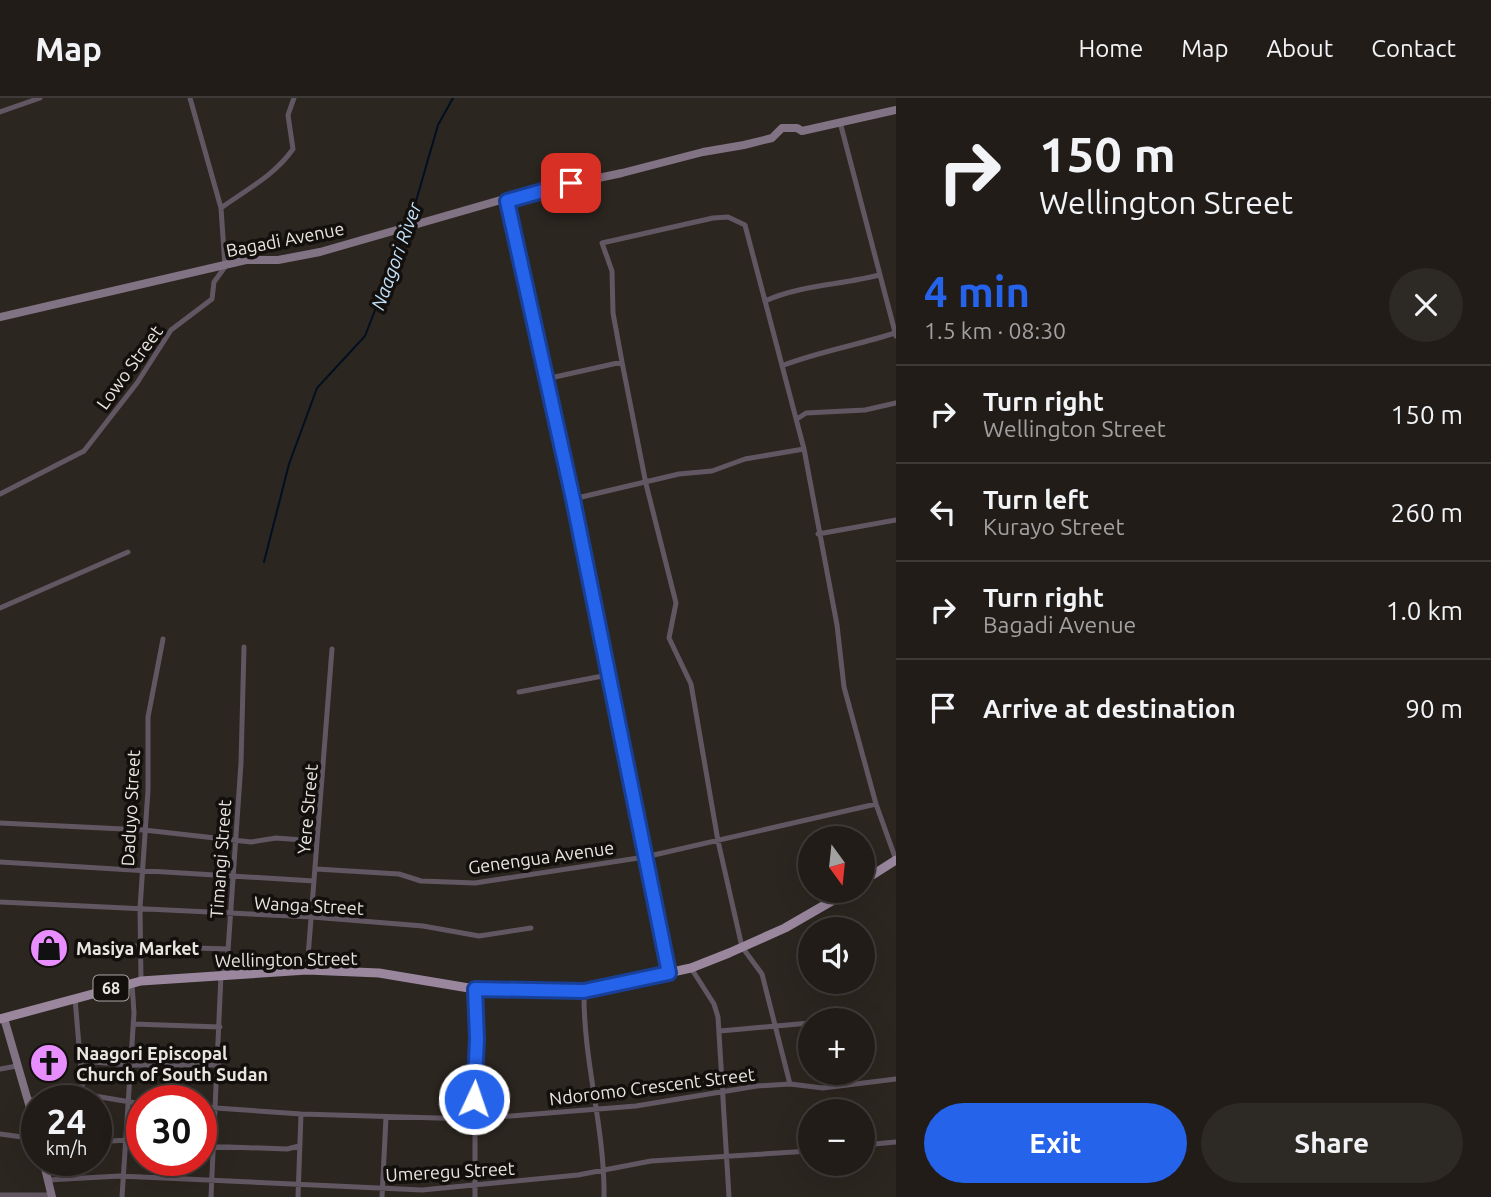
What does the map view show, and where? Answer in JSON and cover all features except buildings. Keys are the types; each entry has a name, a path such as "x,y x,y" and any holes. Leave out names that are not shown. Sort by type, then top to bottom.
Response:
{"main road":[{"path":"875,873 896,860"},
{"name":"Wellington Street","path":"2,1019 136,982 307,970 388,974 475,989 584,991 691,968 785,928 828,903"}],"street":[{"path":"0,112 40,98"},
{"name":"Lowo Street","path":"0,494 84,451 137,383 171,330 212,299 214,282 225,267 221,208 190,98"},
{"path":"221,208 258,185 284,162 293,149 288,115 294,98"},
{"name":"Bagadi Avenue","path":"0,317 246,260 278,260 320,252 422,222 704,152 772,138 782,128 797,128 803,131 896,110"},
{"path":"784,365 837,347 895,334 840,122"},
{"path":"507,201 573,499 669,973"},
{"path":"790,1084 773,1027 762,974 742,947 718,841 691,684 669,638 676,603 646,484 613,313 612,271 602,243 713,218 729,217 745,225 804,449 836,625 844,687 876,804 896,860"},
{"path":"765,302 814,287 836,286 878,275"},
{"path":"546,379 622,362"},
{"path":"797,419 806,413 865,410 896,404"},
{"path":"573,499 646,484 679,474 712,471 745,459 804,449"},
{"path":"818,534 896,520"},
{"path":"0,608 128,552"},
{"name":"Daduyo Street","path":"128,1085 140,947 148,717 163,639"},
{"name":"Timangi Street","path":"217,1086 221,975 227,965 244,721 244,647"},
{"name":"Yere Street","path":"307,970 332,649"},
{"path":"519,692 607,675"},
{"name":"Genengua Avenue","path":"316,869 399,874 421,881 475,883 645,857 876,804"},
{"path":"0,823 144,830 234,839 317,841"},
{"path":"0,862 314,881"},
{"name":"Wanga Street","path":"0,902 312,917 423,926 479,936 531,928"},
{"path":"99,945 228,949"},
{"path":"691,968 714,1004 720,1031 720,1092 729,1197"},
{"path":"475,989 477,1039 472,1119 475,1197"},
{"path":"584,991 585,1043 605,1170 604,1197"},
{"path":"75,998 82,1085"},
{"path":"2,1019 23,1085"},
{"path":"133,1024 220,1027"},
{"path":"720,1031 798,1024"},
{"path":"81,1061 130,1065 219,1065"},
{"path":"0,1069 17,1066"},
{"name":"Ndoromo Crescent Street","path":"217,1108 301,1114 472,1119 597,1110 790,1084 823,1088 896,1079"},
{"name":"Daduyo Street","path":"122,1197 126,1114"},
{"path":"298,1197 301,1114"},
{"path":"381,1194 386,1117"},
{"path":"0,1135 21,1137"},
{"path":"112,1140 124,1139"},
{"path":"875,1144 896,1142"},
{"path":"217,1147 287,1149 299,1146"},
{"name":"Umeregu Street","path":"48,1180 123,1177 299,1184 381,1194 474,1187 605,1170 651,1161 798,1152"},
{"path":"0,1195 52,1196 47,1176"},
{"name":"Timangi Street","path":"211,1197 213,1176"}],"waterway":[{"name":"Naagori River","path":"410,222 438,125 453,98"},
{"name":"Naagori River","path":"264,562 289,464 317,388 365,336 406,230"}],"place":[{"name":"Masiya Market","path":"49,948"},
{"name":"Naagori Episcopal Church of South Sudan","path":"49,1063"}],"route":[{"path":"474,1099 477,1039 475,989 584,991 669,973 573,499 522,259 507,201 518,195 571,183"}]}
